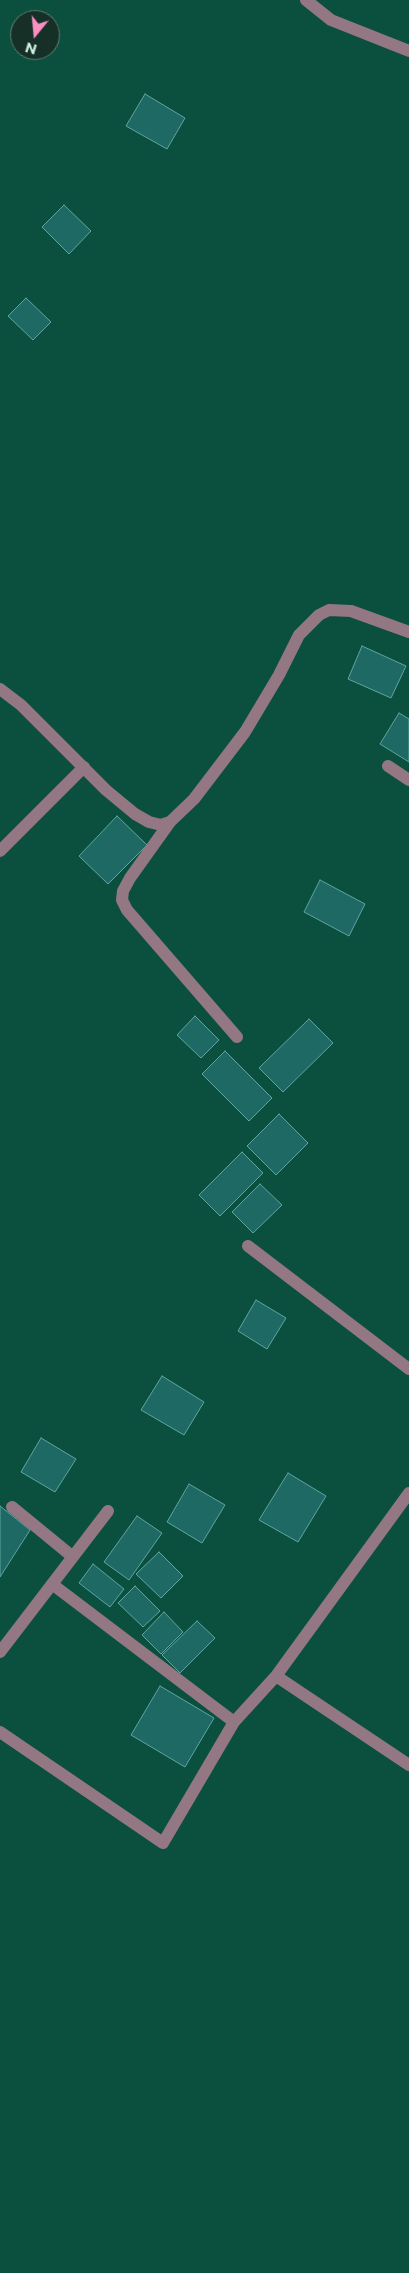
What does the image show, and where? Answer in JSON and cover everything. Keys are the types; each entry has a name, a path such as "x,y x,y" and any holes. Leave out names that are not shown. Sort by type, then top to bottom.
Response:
{"street":[{"path":"306,0 331,20 409,52"},
{"path":"237,1037 127,910 122,900 123,891 130,878 170,822 194,799 245,732 299,635 319,615 328,610 352,611 409,632"},
{"path":"0,689 21,704 106,790 135,814 149,822 161,825 170,822"},
{"path":"388,766 409,780"},
{"path":"0,851 84,767"},
{"path":"248,1246 409,1369"},
{"path":"0,1732 163,1842 234,1722 276,1676 409,1493"},
{"path":"12,1507 73,1557"},
{"path":"0,1652 108,1511"},
{"path":"52,1584 234,1722"},
{"path":"276,1676 409,1765"}],"building":[{"path":"145,94 185,118 167,149 126,126"},
{"path":"64,205 91,231 69,254 42,227"},
{"path":"26,298 51,322 33,340 8,316"},
{"path":"362,646 406,666 391,698 348,679"},
{"path":"399,713 409,719 409,762 380,744"},
{"path":"117,816 147,845 108,884 79,856"},
{"path":"320,880 365,904 349,936 304,912"},
{"path":"195,1016 219,1040 201,1058 177,1035"},
{"path":"309,1019 333,1043 283,1092 259,1068"},
{"path":"225,1051 272,1098 249,1121 202,1074"},
{"path":"279,1114 308,1143 276,1175 247,1146"},
{"path":"242,1152 263,1173 220,1216 199,1195"},
{"path":"260,1184 282,1205 253,1233 232,1212"},
{"path":"256,1300 286,1318 267,1349 238,1331"},
{"path":"162,1376 204,1402 184,1435 141,1410"},
{"path":"41,1438 76,1459 55,1492 21,1472"},
{"path":"288,1473 326,1496 298,1542 259,1520"},
{"path":"189,1484 225,1505 202,1543 167,1522"},
{"path":"0,1506 30,1530 0,1577"},
{"path":"137,1516 162,1533 129,1580 104,1562"},
{"path":"159,1552 183,1576 161,1598 136,1574"},
{"path":"93,1564 124,1589 110,1607 79,1583"},
{"path":"135,1586 160,1611 143,1627 118,1603"},
{"path":"164,1612 183,1632 161,1654 142,1635"},
{"path":"197,1621 215,1638 180,1673 162,1655"},
{"path":"160,1686 214,1718 185,1767 131,1735"}]}
